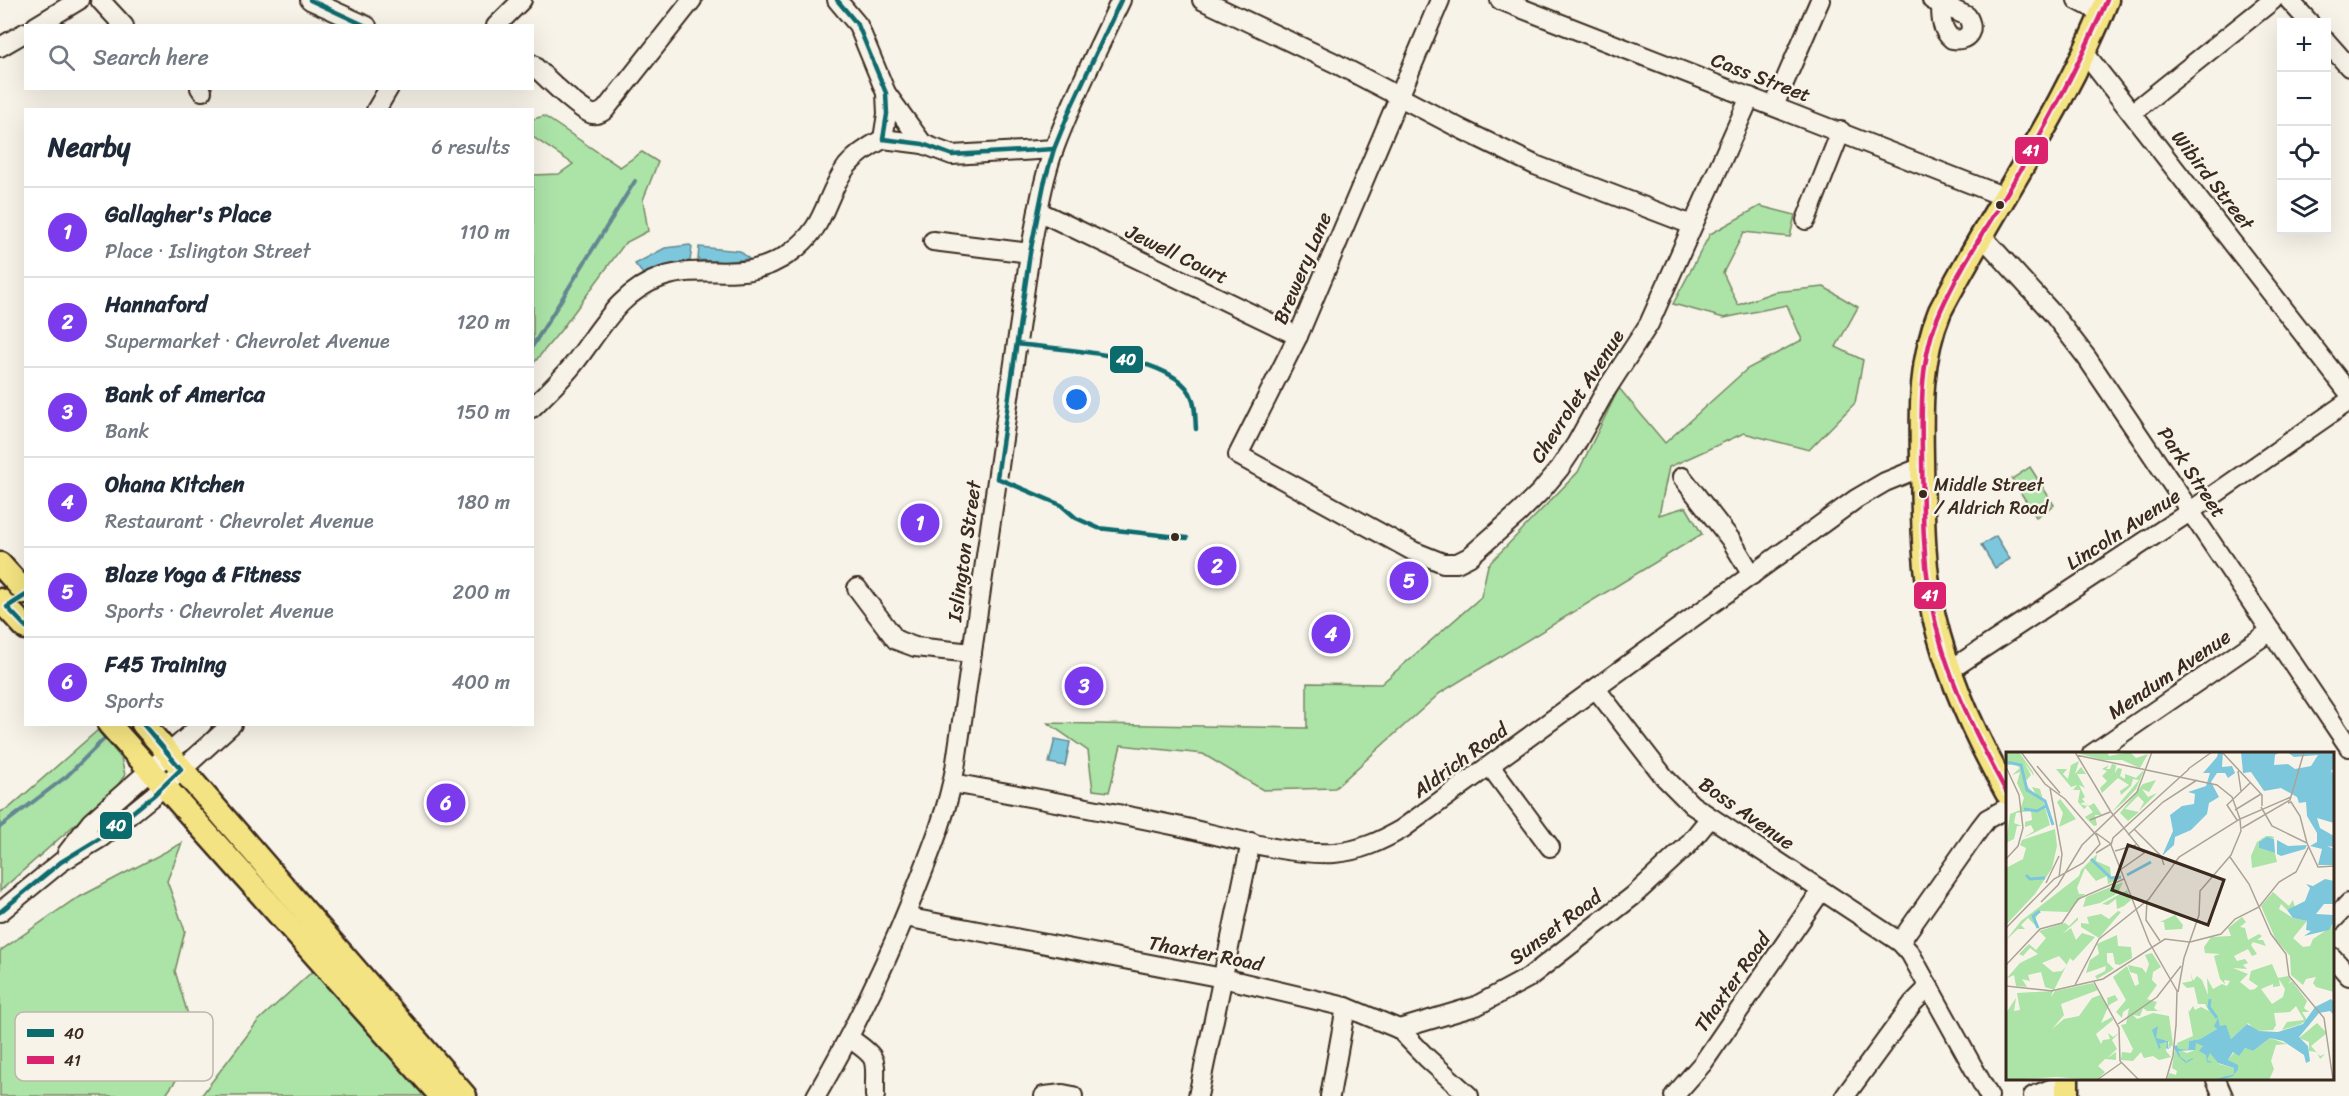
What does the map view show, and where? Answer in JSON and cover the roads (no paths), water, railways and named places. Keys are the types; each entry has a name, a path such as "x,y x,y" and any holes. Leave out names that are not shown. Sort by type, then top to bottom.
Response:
{"main road":[{"path":"2006,791 1977,739 1950,670 1934,617 1927,565 1922,467 1923,384 1930,338 1940,311 2006,196 2084,52 2105,6"},
{"path":"0,564 11,601 24,624"},
{"path":"111,726 441,1096"},
{"path":"145,726 465,1096"}],"street":[{"path":"39,24 79,0"},
{"path":"100,0 122,24"},
{"path":"310,0 363,24"},
{"path":"498,24 522,0"},
{"path":"534,66 579,106 594,114 600,114 692,0"},
{"path":"837,0 858,25 886,93 923,144"},
{"name":"Islington Street","path":"816,1096 873,990 905,917 933,847 953,783 1038,211 1054,149 1120,0"},
{"path":"1202,0 1399,95 1461,129 1535,165 1692,225"},
{"name":"Brewery Lane","path":"1238,455 1298,336 1440,0"},
{"name":"Cass Street","path":"1500,0 2006,196"},
{"path":"1774,106 1820,0"},
{"path":"2077,0 2105,6"},
{"path":"2133,112 2273,0"},
{"path":"2289,0 2305,18"},
{"path":"0,47 24,33"},
{"path":"2331,47 2349,67"},
{"name":"Wibird Street","path":"2084,52 2133,112 2349,393"},
{"path":"377,108 388,90"},
{"path":"883,139 887,114 886,93"},
{"name":"Chevrolet Avenue","path":"1238,455 1432,560 1457,563 1469,557 1542,491 1576,444 1606,390 1649,324 1750,97"},
{"path":"1806,220 1841,131"},
{"path":"534,406 571,368 608,315 638,289 664,276 680,273 725,273 752,270 778,261 789,254 814,232 842,174 851,162 883,139 923,144 944,154 952,155 1054,149"},
{"name":"Jewell Court","path":"1038,211 1298,336"},
{"name":"Park Street","path":"1982,236 2053,314 2087,358 2349,747"},
{"path":"933,241 1030,253"},
{"name":"Lincoln Avenue","path":"1950,670 2192,511 2349,401"},
{"name":"Aldrich Road","path":"953,783 1311,852 1333,853 1357,850 1381,841 1402,828 1856,499 1885,482 1922,467"},
{"path":"1682,477 1731,540 1752,574"},
{"path":"857,588 896,640 915,647 972,654"},
{"name":"Mendum Avenue","path":"2095,752 2271,631"},
{"name":"Boss Avenue","path":"1596,689 1665,778 1692,805 1900,942"},
{"path":"174,762 201,726"},
{"path":"0,912 61,862 91,822 156,779 174,762 229,726"},
{"path":"1490,766 1550,847"},
{"path":"1989,1096 1910,953 1900,942 1987,819 2006,809"},
{"name":"Sunset Road","path":"1399,1029 1476,1006 1528,978 1633,896 1687,846 1710,818"},
{"path":"1198,1096 1251,842"},
{"name":"Thaxter Road","path":"1674,1096 1703,1063 1821,891"},
{"path":"2334,919 2349,903"},
{"name":"Thaxter Road","path":"905,917 1223,978 1346,1006 1399,1029 1469,1096"},
{"path":"2334,959 2349,976"},
{"path":"1845,1096 1913,1003 1929,987"},
{"path":"1330,1096 1346,1006"},
{"path":"849,1038 870,1052 874,1059 875,1096"},
{"path":"2216,1081 2223,1096"},
{"path":"2033,1096 2050,1089 2067,1087"},
{"path":"1044,1096 1063,1094 1073,1096"}],"water":[{"path":"690,245 692,247 690,261 666,265 643,274 635,264 665,248"},
{"path":"699,247 740,251 749,259 724,262 698,260"},
{"path":"1996,536 2010,559 1995,568 1981,545"},
{"path":"1055,739 1070,742 1065,766 1049,763"}],"waterway":[{"path":"534,344 635,181"},
{"path":"0,827 67,776 105,738"}],"place":[{"name":"Middle Street / Aldrich Road","path":"1923,494"},
{"name":"Gallagher's Place","path":"920,523"},
{"name":"Hannaford","path":"1217,566"},
{"name":"Blaze Yoga & Fitness","path":"1409,581"},
{"name":"Ohana Kitchen","path":"1331,634"},
{"name":"Bank of America","path":"1084,686"},
{"name":"F45 Training","path":"446,803"}]}
